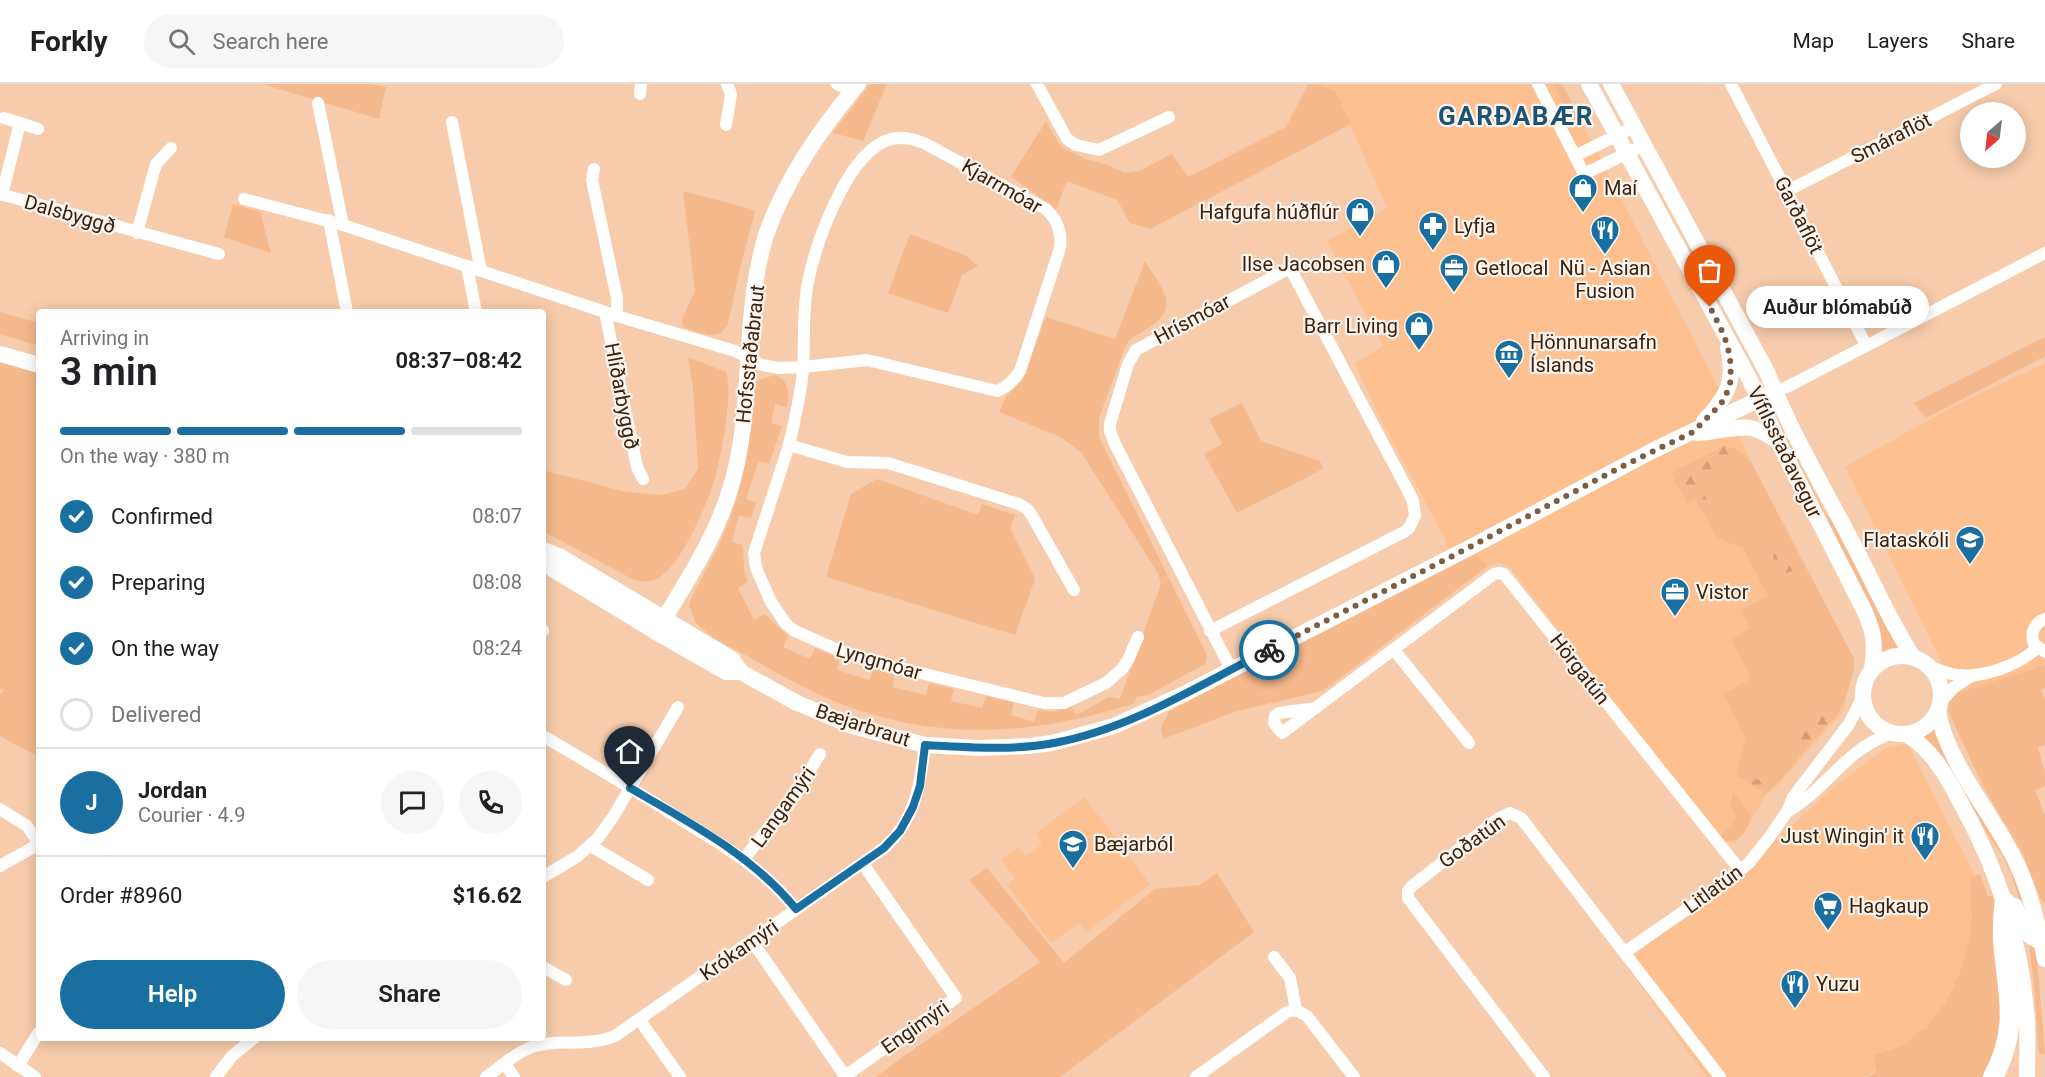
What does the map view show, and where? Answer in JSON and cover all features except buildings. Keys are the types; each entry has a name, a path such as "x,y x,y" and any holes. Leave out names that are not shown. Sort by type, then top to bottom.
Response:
{"main road":[{"name":"Vífilsstaðavegur","path":"1589,84 1758,398 1870,623 1875,649 1872,669 1863,686 1863,696"},
{"name":"Vífilsstaðavegur","path":"1611,84 1767,372 1787,422 1852,542 1899,636 1913,657 1930,667"},
{"name":"Hofsstaðabraut","path":"660,625 713,534 732,483 741,432 752,315 766,237 779,201 805,154 849,86"},
{"path":"1693,432 1719,406 1728,389 1731,370 1724,335"},
{"path":"0,354 36,364"},
{"name":"Bæjarbraut","path":"546,562 554,570 732,659 741,672 795,702 852,726 925,745 980,748 1029,746 1077,738 1114,726 1153,709 1642,456 1774,392"},
{"path":"1693,432 1713,433 1748,427 1763,432 1778,441"},
{"name":"Bæjarbraut","path":"546,551 561,556 660,625"},
{"path":"1872,669 1891,657 1902,655 1913,657"},
{"path":"1930,667 1940,684 1940,725 1949,747 2016,861 2028,889 2043,942 2045,959"},
{"path":"1863,696 1865,708 1880,728 1899,733 1925,747 1954,790 1984,846 2005,902 2021,970 2027,1024 2027,1077"},
{"path":"1899,733 1925,726 1939,706"},
{"path":"1998,882 2013,903 2027,933 2043,942"},
{"path":"1993,1077 2002,1057 2010,1023 2009,985 2002,938 2005,902"}],"street":[{"path":"726,125 731,94 727,84"},
{"path":"1036,84 1067,139 1087,148 1099,150 1170,117"},
{"path":"1538,84 1584,174 1644,145"},
{"name":"Garðaflöt","path":"1731,84 1866,345"},
{"name":"Smáraflöt","path":"1787,191 1996,84"},
{"path":"318,103 343,225"},
{"path":"4,118 38,129"},
{"path":"452,122 481,271"},
{"name":"Dalsbyggð","path":"21,123 1,195 219,254"},
{"path":"1575,156 1634,127"},
{"name":"Kjarrmóar","path":"748,359 778,368 803,368 867,360 997,391 1004,388 1014,380 1020,370 1060,248 1060,235 1056,221 1046,209 924,142 897,138 879,145 868,154 846,182 830,211 818,244 807,285 803,319 803,368"},
{"name":"Dalsbyggð","path":"137,233 156,164 171,148"},
{"name":"Hlíðarbyggð","path":"594,169 592,180 617,298 611,314 637,468 643,480"},
{"name":"Hlíðarbyggð","path":"244,199 329,220 611,314 735,351 748,359"},
{"path":"329,220 346,309"},
{"path":"1774,392 2045,253"},
{"path":"467,266 475,309"},
{"name":"Hrísmóar","path":"1210,631 1404,532 1409,528 1415,516 1413,501 1407,489 1290,268 1136,350 1128,364 1110,424 1112,438 1210,631 1231,669"},
{"name":"Lyngmóar","path":"803,368 798,407 789,445 754,553 756,568 771,602 786,624 795,632 871,661 991,691 1057,704 1072,700 1114,676 1128,660 1138,637"},
{"path":"789,445 848,462 888,463 1019,504 1028,509 1074,590"},
{"name":"Hörgatún","path":"1316,708 1494,574 1504,574 1740,870"},
{"path":"1930,667 1960,676 1974,675 2019,662 2041,650 2032,639 2033,629 2036,624 2045,619"},
{"path":"1394,650 1469,743"},
{"path":"1939,706 1953,688 1974,675"},
{"name":"Litlatún","path":"1624,952 1740,870 1759,852 1787,812 1793,797 1849,724 1863,696"},
{"path":"546,875 579,856 591,846 608,824 678,707"},
{"name":"Litlatún","path":"1787,812 1815,793 1860,748 1899,733"},
{"name":"Langamýri","path":"546,738 744,859 766,876 796,909"},
{"name":"Krókamýri","path":"486,1077 526,1049 535,1046 552,1043 591,1043 608,1039 863,864 893,840 913,807 920,786 925,745"},
{"name":"Langamýri","path":"744,859 781,811 788,806 820,754"},
{"path":"0,809 27,826 36,840"},
{"name":"Goðatún","path":"1544,1077 1411,903 1408,895 1409,889 1506,814 1514,814 1521,818 1720,1077"},
{"path":"0,867 36,846"},
{"path":"591,846 648,880"},
{"name":"Engimýri","path":"752,941 844,1076 883,1050 956,998 863,864"},
{"path":"2028,889 2045,911"},
{"path":"1274,957 1290,978 1296,1010"},
{"path":"546,969 566,981"},
{"path":"1196,1077 1282,1015 1296,1010 1304,1013 1354,1077"},
{"path":"639,1019 680,1077"},
{"path":"18,1066 36,1037"},
{"path":"216,1077 232,1056 250,1041"},
{"path":"0,1053 35,1077"},
{"path":"505,1064 514,1077"}],"shaded area":[{"path":"1316,84 1562,84 1716,383 1751,462 1854,659 1854,669 1848,685 1844,710 1777,786 1765,796 1736,842 1730,843 1719,839 1510,567 1499,563 1488,566 1477,554 1456,562 1448,550 1444,537 1382,422 1355,363 1383,346 1327,241 1387,208 1335,91"},
{"name":"Flataskóli","path":"2045,363 2045,665 1957,693 1845,467 1954,406"},
{"path":"1907,743 1985,895 1981,931 1934,1033 1865,1077 1706,1077 1624,963 1731,881 1834,787 1884,749"},
{"name":"Bæjarból","path":"1084,797 1150,884 1086,932 1079,923 1051,943 1007,885 1015,878 1001,860 1018,847 1026,856 1042,844 1035,834"}],"green space":[{"path":"262,84 371,84 386,87 379,119"},
{"path":"870,84 887,84 863,141 833,133"},
{"path":"1308,84 1316,84 1335,91 1351,124 1150,229 1130,223 1117,200 1067,181 1056,209 1011,177 1046,121 1061,147 1086,159 1125,173 1139,171 1172,154 1188,177 1286,127"},
{"path":"1554,84 1562,84 1582,122 1565,130 1560,122 1566,111"},
{"path":"683,191 755,212 728,324 722,332 716,335 684,328 682,319 695,291"},
{"path":"233,204 260,212 271,253 224,237"},
{"path":"910,234 965,255 978,266 962,275 948,313 888,293"},
{"path":"1145,261 1166,297 1164,313 1158,321 1127,343 1099,418 1099,437 1207,655 1205,664 1148,695 1136,697 1135,703 1098,714 1024,727 988,730 952,729 878,716 841,704 792,681 712,637 695,622 689,605 722,538 735,501 747,445 754,387 758,380 775,375 786,384 787,407 775,404 771,423 782,426 769,464 759,461 746,499 756,503 751,518 739,515 732,542 743,545 744,571 748,582 738,588 754,620 765,614 788,636 783,647 810,659 815,648 840,658 837,670 869,680 874,669 895,674 892,687 926,695 929,683 954,689 951,701 982,708 986,696 1014,703 1011,715 1034,722 1038,710 1055,712 1071,706 1076,715 1109,697 1120,699 1161,584 1158,573 1081,452 1060,437 999,412 1007,395 1022,381 1046,317 1115,339"},
{"path":"0,312 36,322 36,345 0,334"},
{"path":"2045,337 2045,356 1926,418 1914,403"},
{"path":"688,357 726,372 727,411 713,485 684,548 668,570 654,580 647,582 634,580 546,533 546,471 626,492 661,495 685,489 698,469 693,388"},
{"path":"0,360 36,370 36,755 0,736 0,695 4,690 0,689"},
{"path":"1242,403 1261,441 1320,461 1323,469 1237,513 1204,454 1222,444 1209,419"},
{"path":"1777,419 1823,509 1849,544 1899,648 1890,648 1883,652 1881,650"},
{"path":"1724,446 1734,448 1751,462 1728,461 1697,481 1696,486 1711,504 1704,515 1695,499 1687,504 1671,473"},
{"path":"1733,459 1751,462 1854,659 1851,680 1837,715 1797,714 1802,753 1780,780 1742,779 1736,776 1746,739 1724,694 1752,678 1731,640 1750,628 1741,610 1768,596 1743,548 1717,538 1704,515 1711,504 1696,486 1697,481"},
{"path":"877,479 978,515 982,504 1015,515 1010,528 1035,579 1015,635 826,577 851,494"},
{"path":"1782,545 1787,547 1797,564 1791,572 1779,573 1775,566 1773,558 1775,550"},
{"path":"1477,554 1488,566 1323,691 1237,711 1163,739 1161,727 1169,711 1456,562"},
{"path":"2045,665 2045,688 2041,690 2045,699 2045,745 2038,747 2045,773 2045,786 2035,790 2045,815 2045,904 2040,898 2023,854 1983,786 1948,711 1948,698 1957,693"},
{"path":"1797,713 1837,715 1802,753"},
{"path":"1935,726 2009,863 2029,919 2026,920 2013,879 2002,855 1950,768 1922,737"},
{"path":"1742,779 1780,780 1765,794"},
{"path":"1733,792 1745,806 1751,818 1739,838 1726,841 1719,839 1737,818 1732,806"},
{"path":"987,868 1064,963 1155,889 1200,885 1217,873 1254,932 1060,1077 876,1077 1040,962 969,880"},
{"path":"1980,874 1988,896 1993,896 2005,1022 1987,1077 1868,1077 1876,1072 1874,1055 1906,1043 1918,1032 1927,1028 1947,1000 1962,968 1970,935 1972,918 1970,883 1972,878"},
{"path":"2029,945 2036,948 2045,1054 2039,1054"}],"way so far":[{"path":"1269,650 1652,451 1693,432 1725,398 1731,380 1730,356 1724,335 1710,307"}],"place":[{"name":"Maí","path":"1583,214"},
{"name":"Hafgufa húðflúr","path":"1360,238"},
{"name":"Lyfja","path":"1433,252"},
{"name":"Nü - Asian Fusion","path":"1605,256"},
{"name":"Ilse Jacobsen","path":"1386,290"},
{"name":"Getlocal","path":"1454,294"},
{"name":"Auður blómabúð","path":"1710,307"},
{"name":"Barr Living","path":"1419,352"},
{"name":"Hönnunarsafn Íslands","path":"1509,380"},
{"name":"Flataskóli","path":"1970,566"},
{"name":"Vistor","path":"1675,618"},
{"name":"Just Wingin' it","path":"1925,862"},
{"name":"Bæjarból","path":"1073,870"},
{"name":"Hagkaup","path":"1828,932"},
{"name":"Yuzu","path":"1795,1010"}],"district":[{"name":"GARÐABÆR","path":"1516,116"}],"route":[{"path":"630,788 744,859 766,876 796,909 863,864 893,840 913,807 920,786 925,745 980,748 1029,746 1077,738 1114,726 1153,709 1269,650"}]}
